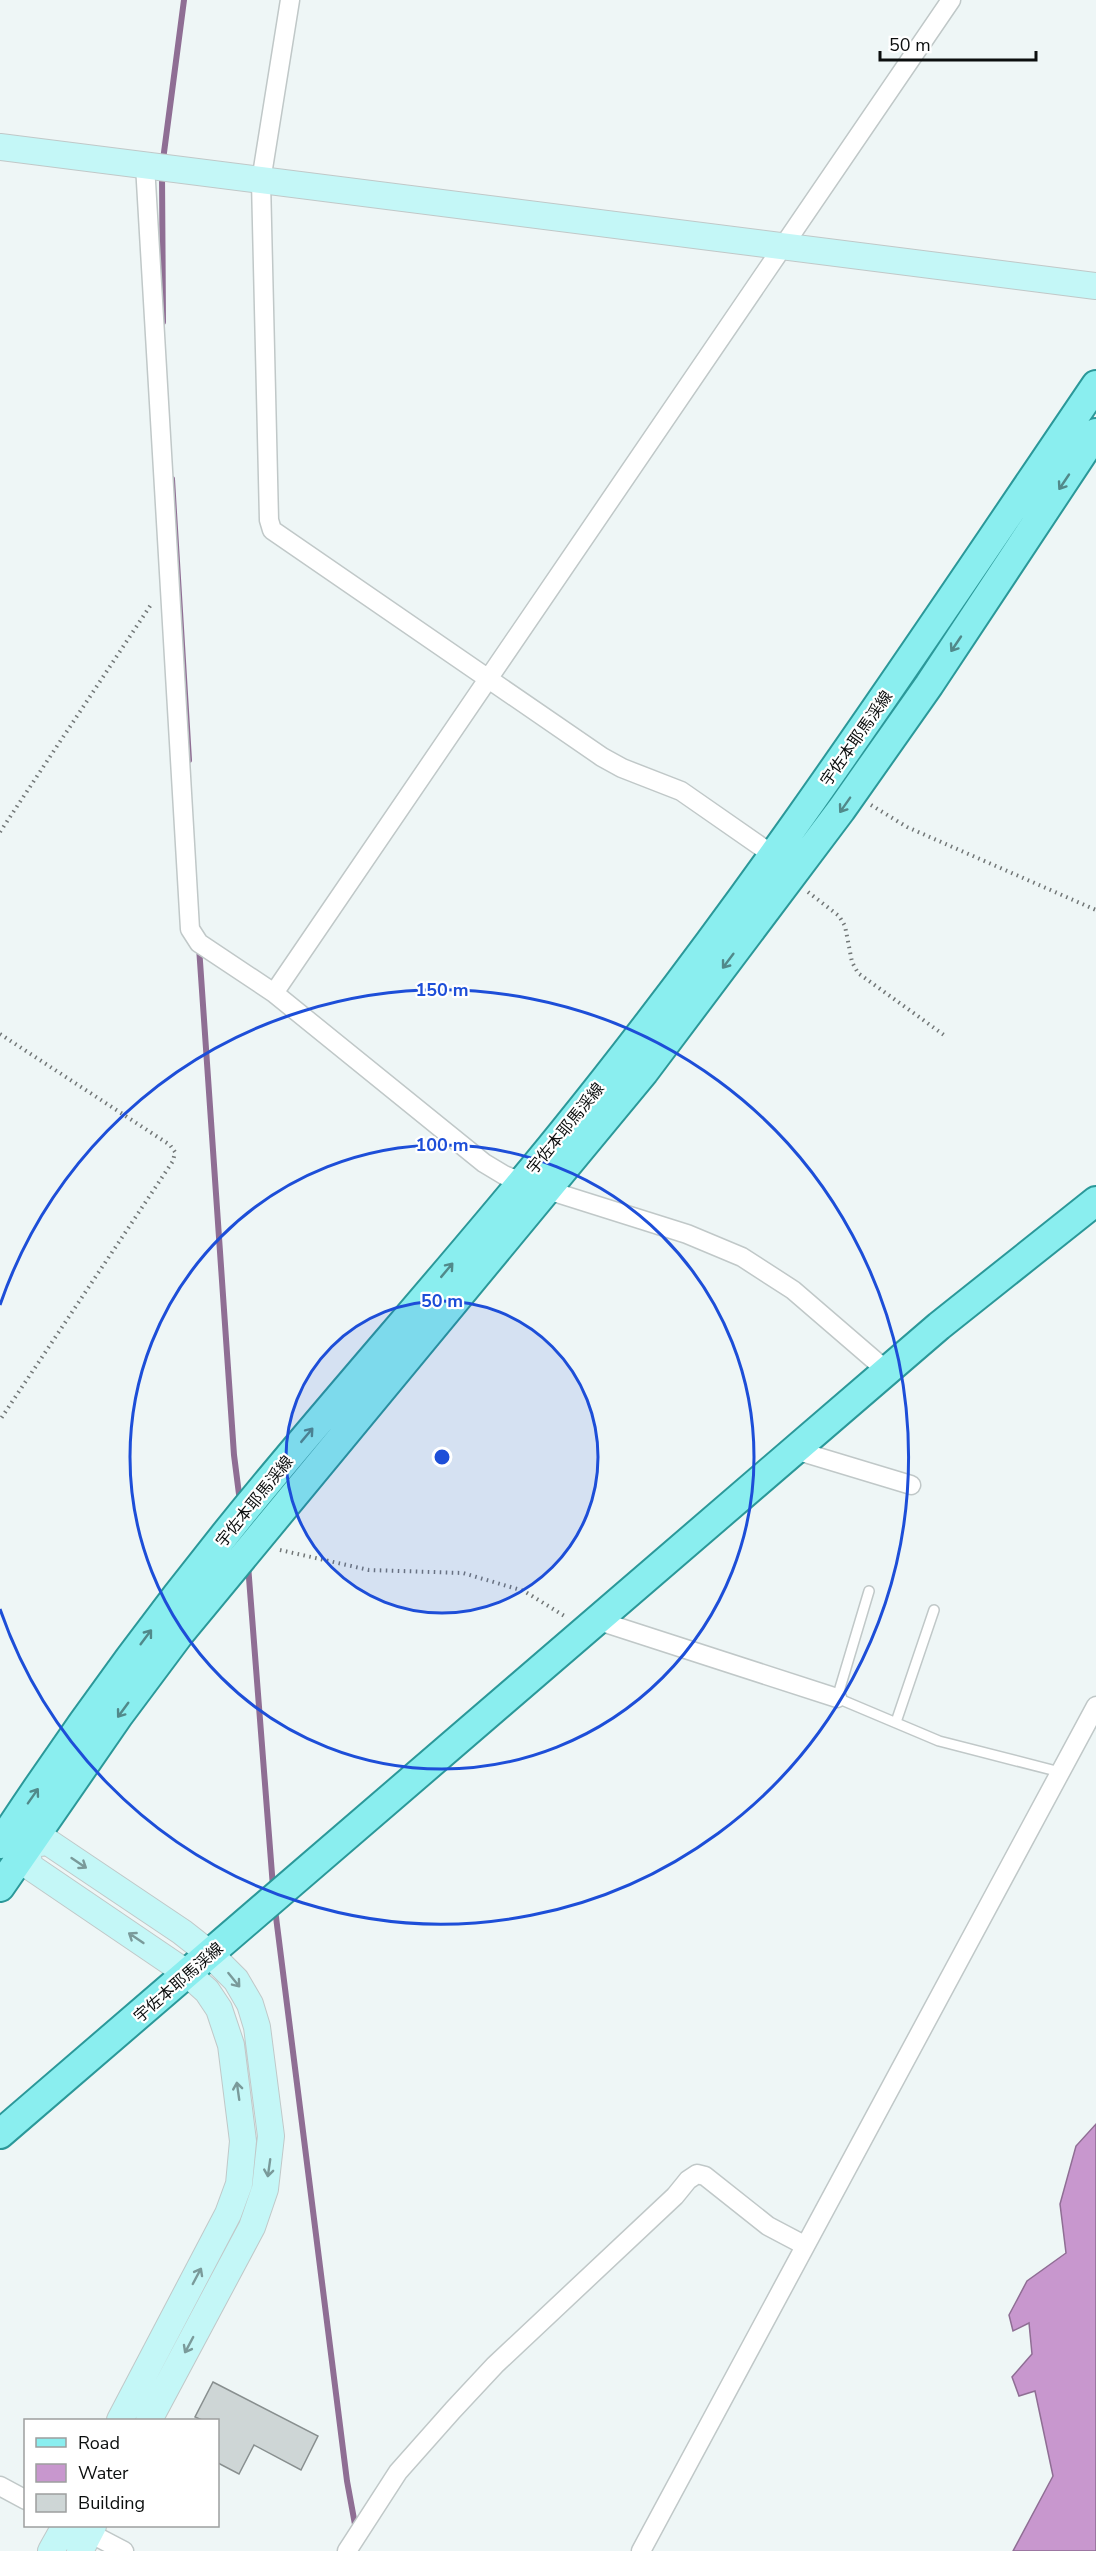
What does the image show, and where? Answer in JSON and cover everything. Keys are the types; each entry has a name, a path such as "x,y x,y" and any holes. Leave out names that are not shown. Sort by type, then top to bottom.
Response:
{"main road":[{"name":"宇佐本耶馬渓線","path":"9,1837 119,1716 535,1186 639,1034 866,727 1096,385"},
{"name":"宇佐本耶馬渓線","path":"0,1887 9,1837 127,1662 272,1477 535,1186 644,1072 853,792 928,685 1096,433"},
{"name":"宇佐本耶馬渓線","path":"0,2134 795,1450 1096,1201"}],"street":[{"path":"290,0 261,181 269,520 272,530 612,763 666,784 693,798 773,855"},
{"path":"274,993 951,0"},
{"path":"3,145 261,181 1096,286"},
{"path":"145,165 190,929 200,943 274,993 484,1163 504,1175 687,1234 742,1257 793,1290 888,1371"},
{"path":"795,1450 911,1485"},
{"path":"590,1626 837,1698"},
{"path":"640,2551 1096,1706"},
{"path":"9,1837 48,1842 210,1954 236,1980 250,2004 257,2027 270,2122 269,2170 252,2227 150,2419"},
{"path":"9,1837 29,1866 188,1974 215,2001 228,2032 242,2119 242,2164 239,2184 223,2226 121,2419"},
{"path":"347,2551 398,2472 453,2409 495,2365 675,2196 688,2180 697,2174 705,2176 768,2226 804,2245"},
{"path":"0,2486 24,2499"},
{"path":"51,2551 64,2527"},
{"path":"85,2534 124,2551"}],"lane":[{"path":"869,1591 837,1698 939,1741 1060,1772"},
{"path":"896,1722 933,1610"}],"path":[{"path":"0,832 169,578"},
{"path":"853,792 907,826 1096,910"},
{"path":"790,878 839,916 845,926 852,962 858,974 944,1035"},
{"path":"0,1034 170,1145 175,1152 172,1161 0,1420"},
{"path":"249,1549 349,1568 392,1572 446,1572 490,1580 524,1591 590,1626"}],"water":[{"path":"1096,2124 1096,2551 1013,2551 1053,2476 1035,2391 1019,2396 1012,2377 1032,2354 1029,2323 1013,2331 1009,2315 1027,2281 1066,2253 1060,2204 1076,2146"}],"building":[{"path":"213,2382 318,2436 301,2470 254,2445 239,2474 219,2464 219,2419 195,2417"}],"waterway":[{"path":"163,160 184,0"},
{"path":"162,174 163,322"},
{"path":"172,479 189,760"},
{"path":"199,947 234,1455 240,1502"},
{"path":"248,1565 273,1887"},
{"path":"275,1909 347,2481 356,2530"}]}
